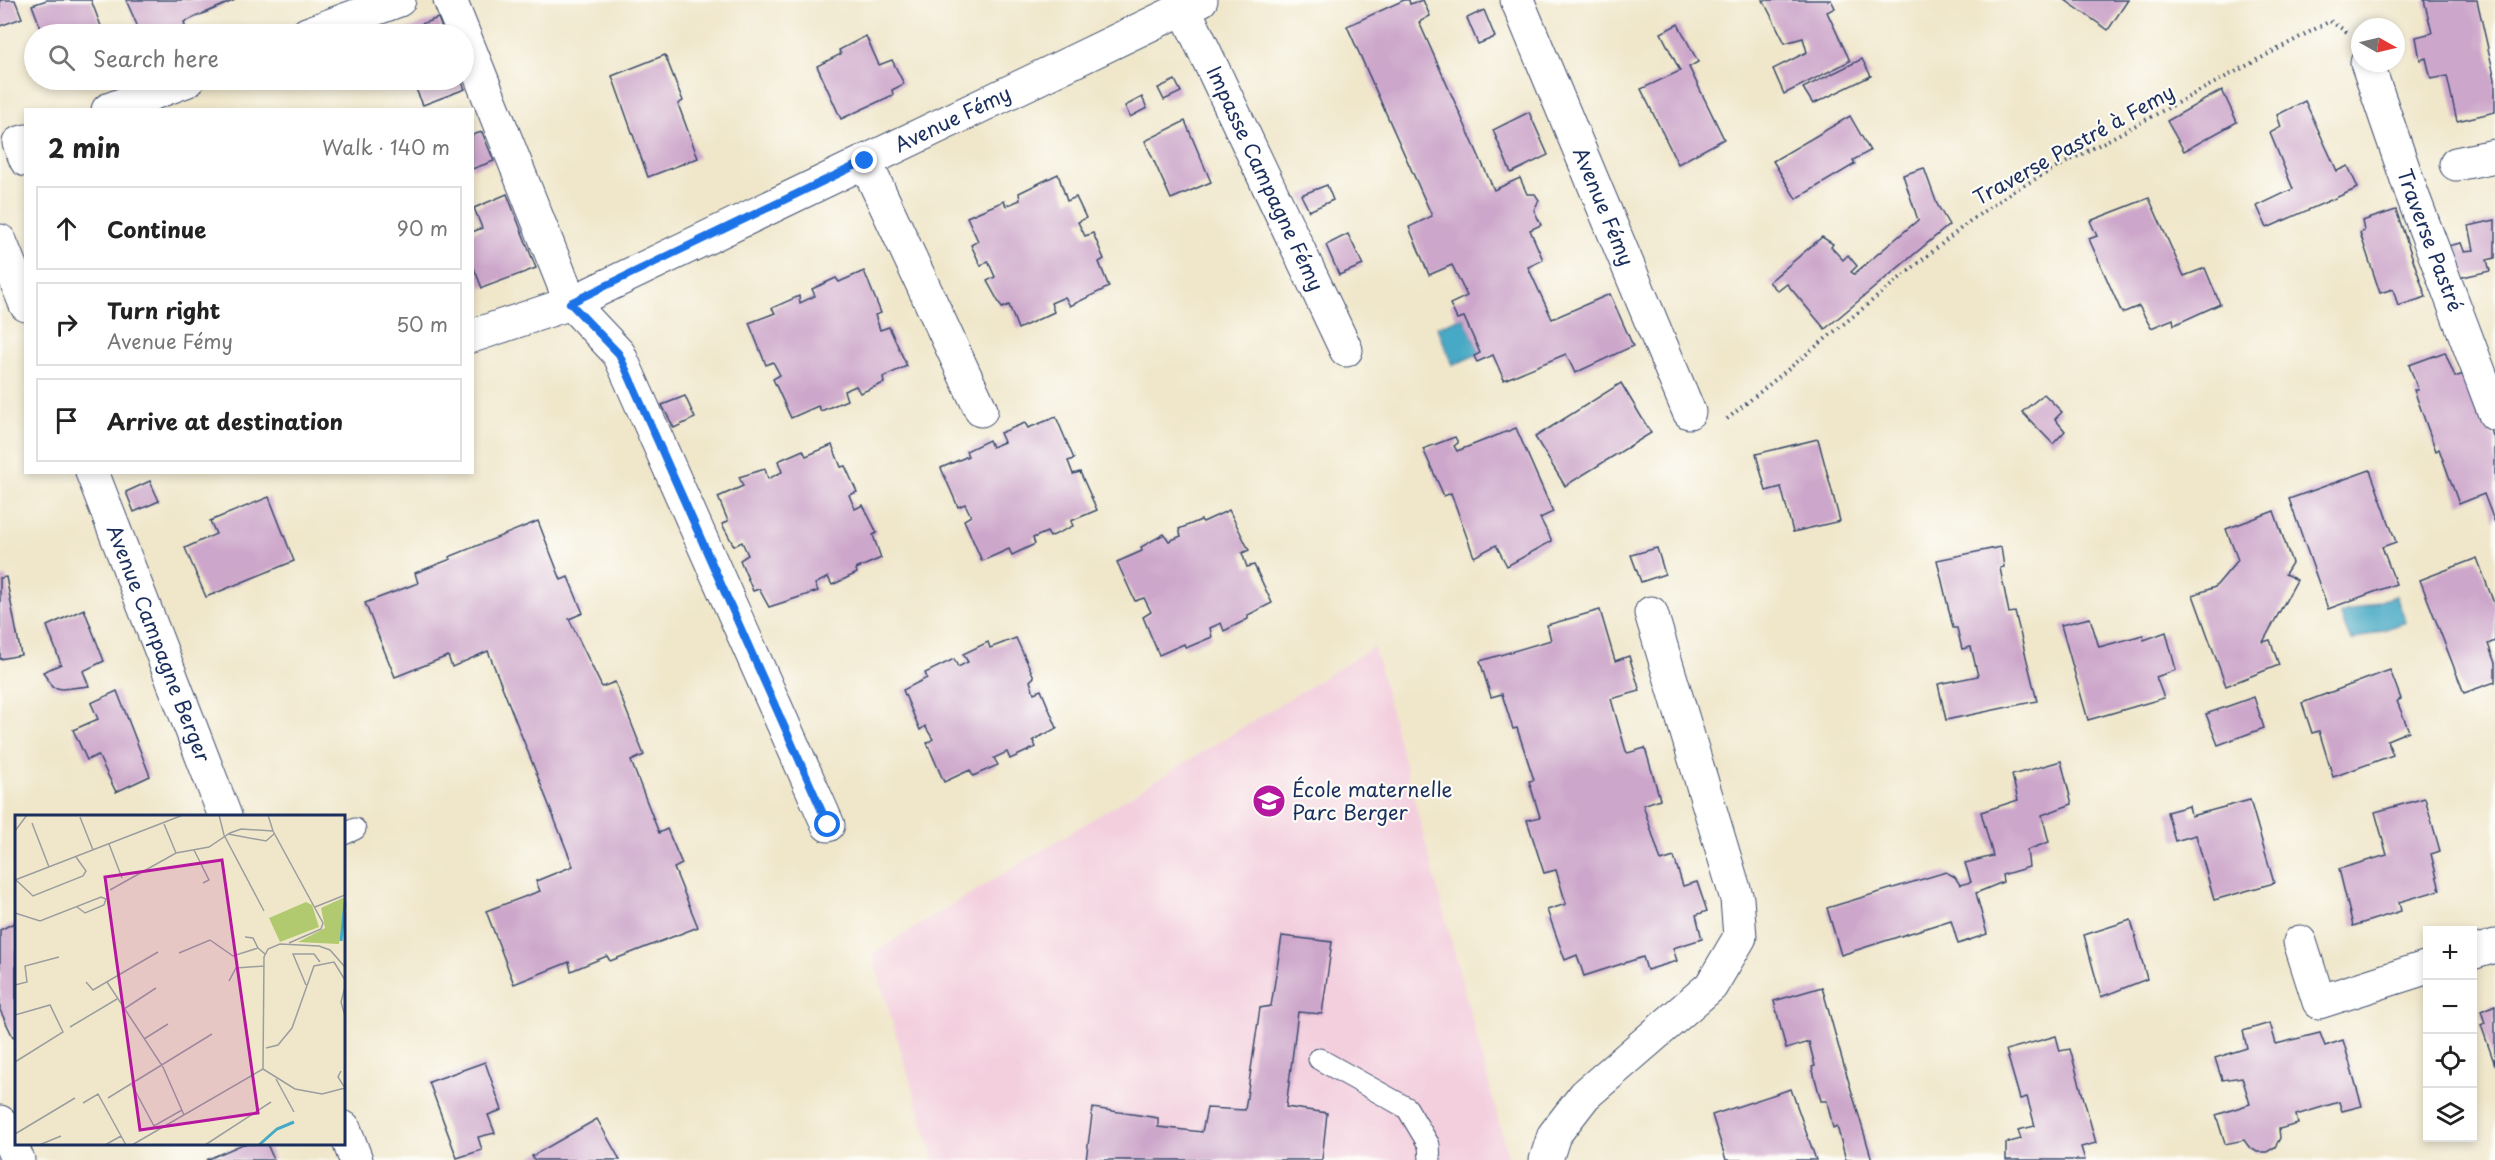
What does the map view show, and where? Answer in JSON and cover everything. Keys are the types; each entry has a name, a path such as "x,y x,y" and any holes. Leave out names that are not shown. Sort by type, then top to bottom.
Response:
{"street":[{"path":"335,24 399,0"},
{"path":"450,0 460,24"},
{"name":"Avenue Fémy","path":"1517,0 1689,412"},
{"name":"Avenue Fémy","path":"474,335 570,303 1192,4"},
{"name":"Impasse Campagne Fémy","path":"1192,4 1346,350"},
{"path":"474,61 570,303 619,354 828,825"},
{"name":"Traverse Pastré","path":"2370,72 2412,194 2495,414"},
{"path":"113,108 161,90"},
{"path":"24,142 19,143 24,155"},
{"path":"2456,164 2495,156"},
{"path":"865,161 981,410"},
{"path":"0,241 24,299"},
{"name":"Avenue Campagne Berger","path":"93,474 225,815"},
{"path":"1546,1160 1554,1135 1585,1095 1711,986 1740,937 1737,899 1651,613"},
{"path":"2300,942 2319,1002 2423,968"},
{"path":"2477,951 2495,946"},
{"path":"0,1122 18,1160"},
{"path":"345,1131 356,1160"}],"lane":[{"path":"1319,1059 1407,1108 1429,1145 1430,1160"}],"path":[{"name":"Traverse Pastré à Femy","path":"1689,412 1707,435 1970,221 2013,191 2330,21 2351,39"}],"shaded area":[{"name":"École maternelle Parc Berger","path":"1374,647 1509,1160 934,1160 872,954"}],"water":[{"path":"1464,317 1480,353 1453,365 1437,327"},
{"path":"2396,596 2406,622 2351,641 2340,614"}],"building":[{"path":"0,0 15,0 22,18 0,26"},
{"path":"47,0 91,0 100,24 39,24 32,5"},
{"path":"126,0 235,0 184,22 184,24 137,24"},
{"path":"1404,0 1409,0 1410,4 1423,0 1430,16 1419,22 1494,190 1520,178 1527,194 1535,194 1539,200 1534,210 1541,225 1530,230 1543,260 1528,267 1552,319 1610,294 1633,346 1575,373 1566,354 1504,380 1493,355 1477,362 1474,356 1480,353 1464,317 1457,319 1450,304 1467,296 1452,265 1429,275 1409,227 1432,216 1347,26"},
{"path":"1763,0 1831,0 1835,8 1827,12 1850,61 1784,94 1773,69 1807,52 1803,38 1785,43"},
{"path":"2065,0 2128,0 2108,30"},
{"path":"2424,0 2477,0 2495,79 2495,112 2457,121 2447,76 2431,79 2426,58 2420,60 2416,37 2432,33"},
{"path":"1484,10 1495,37 1478,44 1467,18"},
{"path":"438,18 440,24 422,24"},
{"path":"1678,24 1698,62 1689,67 1724,139 1678,164 1641,89 1680,71 1661,33"},
{"path":"866,36 879,65 892,60 904,84 892,90 893,95 841,119 817,66 841,54 839,50"},
{"path":"665,55 683,101 678,104 698,158 648,177 612,76"},
{"path":"1862,59 1871,76 1813,104 1803,88"},
{"path":"1175,80 1181,92 1164,100 1158,88"},
{"path":"416,90 462,90 423,105"},
{"path":"2222,90 2237,122 2184,151 2167,121"},
{"path":"1142,97 1147,108 1130,117 1125,106"},
{"path":"2305,101 2337,171 2348,166 2358,188 2267,228 2257,206 2293,189 2270,133 2281,127 2277,115"},
{"path":"1529,112 1548,155 1511,173 1493,130"},
{"path":"1850,116 1870,151 1853,160 1855,164 1796,199 1773,161"},
{"path":"1185,121 1211,182 1171,199 1145,141"},
{"path":"482,132 494,161 474,168 474,134"},
{"path":"1924,168 1937,204 1949,225 1825,329 1787,284 1778,291 1769,282 1822,237 1833,244 1831,247 1843,260 1848,255 1857,266 1851,272 1854,274 1918,220 1903,175"},
{"path":"1058,174 1067,201 1076,197 1086,218 1078,222 1085,236 1093,233 1104,259 1099,262 1109,287 1070,306 1065,297 1051,303 1054,312 1018,329 1009,305 1002,308 987,281 995,277 988,261 981,266 971,245 978,241 967,217 1004,201 1006,206 1020,200 1019,193"},
{"path":"1327,185 1333,200 1309,211 1301,195"},
{"path":"507,194 536,268 482,288 474,268 474,231 482,228 474,208"},
{"path":"2149,198 2184,276 2205,268 2220,304 2174,325 2173,319 2151,328 2139,306 2122,313 2089,239 2097,236 2090,221"},
{"path":"2396,210 2426,297 2398,306 2393,289 2380,293 2360,233 2364,231 2362,221"},
{"path":"2495,220 2495,258 2487,260 2490,271 2458,278 2448,246 2461,243 2464,251 2474,250 2469,226"},
{"path":"1348,234 1363,265 1339,275 1326,245"},
{"path":"864,271 881,313 875,315 880,330 889,327 907,366 883,377 884,383 860,393 856,386 844,391 847,400 821,411 818,406 791,418 773,379 780,375 773,362 766,365 749,323 775,313 772,308 799,296 800,303 815,296 812,289 836,278 839,282"},
{"path":"2445,352 2455,377 2469,372 2495,441 2495,523 2484,494 2459,504 2439,449 2436,451 2414,390 2418,390 2409,365"},
{"path":"1621,383 1651,433 1565,486 1535,437"},
{"path":"2044,394 2062,412 2055,419 2065,431 2053,444 2022,412"},
{"path":"685,396 695,418 674,428 662,405"},
{"path":"1056,417 1074,459 1068,461 1073,474 1080,472 1097,510 1071,521 1073,526 1050,537 1047,532 1033,538 1035,544 1012,555 1009,549 982,561 964,520 971,516 965,504 958,507 941,468 968,456 966,451 989,440 992,447 1004,442 1000,433 1025,423 1028,428"},
{"path":"1516,428 1553,512 1540,518 1552,541 1507,566 1496,545 1474,557 1451,493 1444,496 1423,449 1455,437 1458,443 1454,446 1457,451"},
{"path":"1818,439 1840,521 1793,532 1781,487 1766,491 1756,454"},
{"path":"832,445 841,467 845,466 857,492 849,495 855,509 863,505 877,533 873,535 881,558 856,569 857,573 832,585 828,577 815,584 818,591 769,607 759,589 753,591 740,560 748,555 742,542 734,546 722,524 728,521 718,497 743,486 739,477 765,469 768,479 782,472 778,461 803,450 806,456"},
{"path":"2370,470 2396,542 2382,547 2396,584 2328,609 2289,499"},
{"path":"150,481 159,501 134,512 126,492"},
{"path":"269,497 294,561 206,597 185,548 216,534 210,521"},
{"path":"1229,510 1249,550 1242,553 1247,567 1254,565 1272,603 1224,631 1221,623 1210,628 1212,637 1186,648 1184,644 1159,655 1143,617 1151,612 1144,598 1135,601 1117,562 1142,551 1141,547 1164,534 1169,541 1181,536 1179,529 1201,520 1203,522"},
{"path":"2274,511 2292,563 2285,574 2297,580 2263,642 2270,640 2279,665 2226,686 2193,595 2215,587 2238,560 2226,529"},
{"path":"538,521 561,580 568,577 583,613 569,619 602,687 615,682 644,755 631,761 659,833 667,829 682,864 674,868 698,927 610,961 607,956 571,971 569,962 514,984 486,911 540,891 536,881 573,866 488,651 452,667 448,656 395,677 365,603 418,583 415,573"},
{"path":"2001,547 2004,567 2000,568 2009,613 2015,612 2037,701 1946,720 1938,684 1978,676 1971,647 1962,649 1957,628 1953,628 1937,560"},
{"path":"1657,548 1665,574 1641,582 1631,555"},
{"path":"2477,558 2495,606 2495,641 2488,644 2495,663 2495,682 2464,693 2420,580"},
{"path":"6,577 21,655 0,659 0,578"},
{"path":"84,609 104,661 83,671 89,686 62,689 52,687 43,672 61,664 47,626"},
{"path":"1600,610 1615,661 1629,656 1640,691 1611,699 1626,751 1628,753 1645,748 1660,799 1643,805 1661,861 1674,857 1683,886 1697,882 1707,911 1696,915 1702,939 1673,948 1677,961 1647,970 1643,957 1584,976 1577,955 1565,960 1547,910 1566,904 1556,870 1544,873 1527,820 1540,817 1529,781 1534,780 1517,728 1513,729 1502,694 1491,697 1480,661 1551,640 1547,625"},
{"path":"2090,618 2099,647 2143,635 2144,640 2166,632 2176,670 2156,677 2164,698 2088,720 2061,625"},
{"path":"1016,638 1034,677 1030,681 1034,693 1041,690 1057,728 1033,740 1036,747 1010,759 1007,752 994,758 998,765 973,776 970,770 944,782 927,743 933,739 925,726 920,730 903,690 927,678 925,673 954,659 958,667 968,662 963,654 988,642 990,648"},
{"path":"2390,670 2401,699 2397,701 2409,731 2387,740 2393,755 2333,777 2319,731 2312,733 2302,703"},
{"path":"117,691 150,776 116,792 98,755 87,760 73,730 98,719 91,703"},
{"path":"2254,697 2264,728 2218,745 2206,714"},
{"path":"2061,761 2072,804 2042,815 2049,842 2027,850 2029,867 2002,875 2003,882 1976,893 1987,934 1958,944 1951,920 1841,955 1827,908 1946,872 1955,877 1960,885 1971,882 1965,863 1993,856 1981,812 2018,800 2012,775"},
{"path":"2425,798 2440,851 2431,854 2440,890 2399,902 2401,911 2353,926 2339,869 2387,855 2375,812"},
{"path":"2250,800 2274,883 2214,900 2196,835 2175,841 2167,812 2189,806 2191,816"},
{"path":"2131,920 2147,979 2101,997 2084,935"},
{"path":"15,922 15,1036 13,1037 0,1010 0,930"},
{"path":"1282,936 1332,942 1322,1014 1298,1012 1286,1107 1327,1113 1322,1160 1086,1160 1093,1108 1158,1118 1158,1127 1202,1132 1207,1108 1245,1110 1260,1008 1271,1006"},
{"path":"1822,987 1872,1160 1846,1160 1837,1126 1833,1128 1827,1101 1821,1101 1812,1067 1815,1066 1809,1042 1786,1049 1774,1001"},
{"path":"2495,1005 2495,1065 2481,1025 2485,1023 2481,1011"},
{"path":"2270,1023 2276,1044 2320,1033 2325,1046 2343,1040 2362,1106 2342,1111 2339,1102 2296,1115 2298,1124 2279,1129 2280,1138 2275,1147 2267,1152 2257,1152 2244,1140 2225,1144 2216,1115 2250,1104 2242,1077 2222,1080 2215,1058 2247,1048 2243,1031"},
{"path":"2056,1036 2060,1051 2070,1049 2096,1143 2081,1147 2085,1160 2006,1160 2006,1143 2021,1139 2018,1130 2035,1126 2027,1097 2020,1099 2006,1050"},
{"path":"485,1062 502,1110 488,1115 495,1133 478,1137 482,1150 457,1158 429,1082"},
{"path":"1791,1089 1816,1160 1726,1160 1712,1115"},
{"path":"597,1119 620,1160 534,1160 532,1156"},
{"path":"241,1145 267,1145 274,1160 206,1160"}],"place":[{"name":"École maternelle Parc Berger","path":"1269,801"}],"route":[{"path":"828,825 619,354 570,303 865,161"}]}
